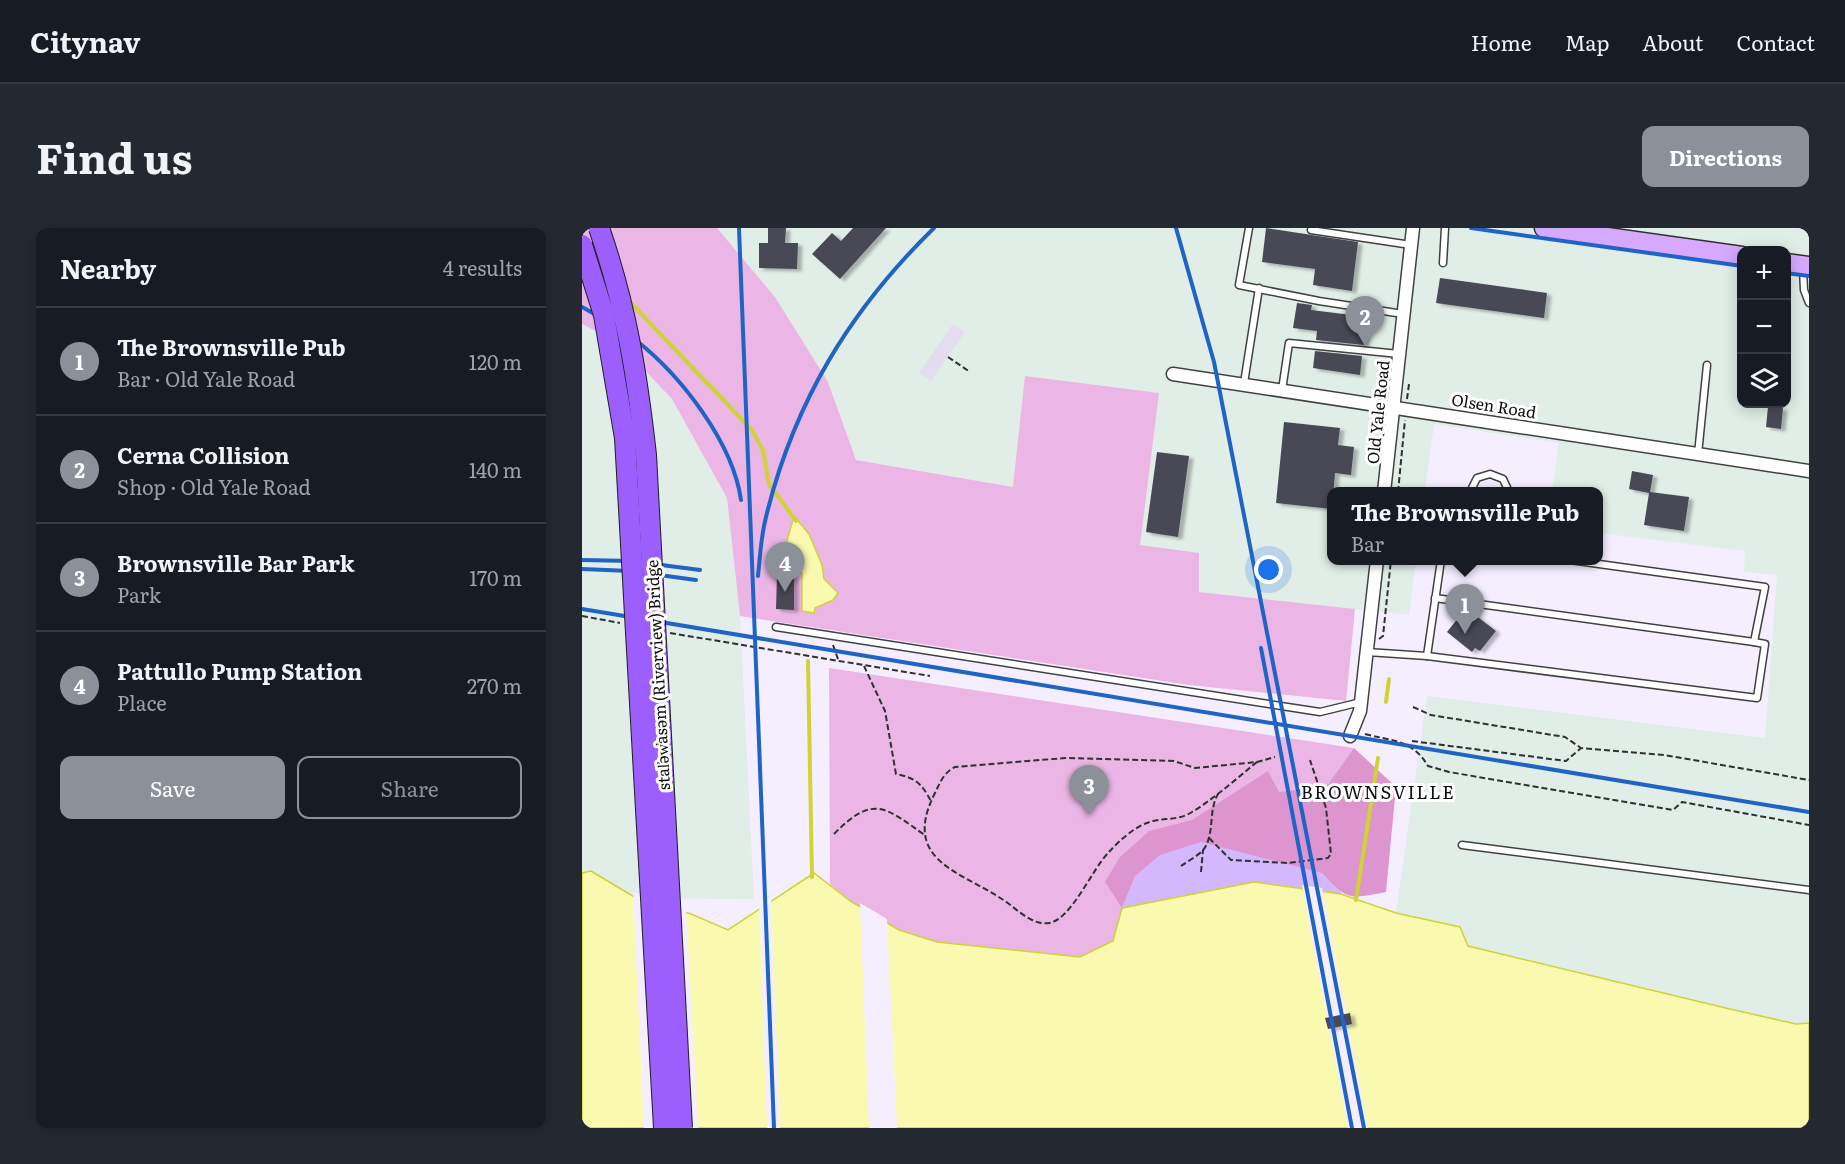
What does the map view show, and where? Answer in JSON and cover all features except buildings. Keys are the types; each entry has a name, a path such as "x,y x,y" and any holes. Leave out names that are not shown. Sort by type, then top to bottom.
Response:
{"main road":[{"name":"stal̕əw̓asəm (Riverview) Bridge","path":"598,228 626,315 637,375 646,455 682,1128"},
{"name":"stal̕əw̓asəm (Riverview) Bridge","path":"582,244 604,315 625,438 664,1128"}],"street":[{"name":"Old Yale Road","path":"1385,487 1413,228"},
{"path":"1544,228 1737,255"},
{"name":"Olsen Road","path":"1173,374 1244,383 1809,471"},
{"path":"1352,733 1361,702 1377,565"}],"lane":[{"path":"1249,228 1239,285 1319,301 1404,314"},
{"path":"1443,262 1445,228"},
{"path":"1311,230 1411,245"},
{"path":"1800,264 1804,290 1809,303"},
{"path":"1244,383 1260,288"},
{"path":"1282,390 1288,343 1400,354"},
{"path":"1698,454 1707,365"},
{"path":"1472,487 1477,478 1490,474 1497,475 1506,487"},
{"path":"1427,656 1440,565"},
{"path":"1600,565 1765,587 1754,642"},
{"path":"1367,652 1427,656 1757,698 1765,644 1436,598"},
{"path":"776,627 1320,712 1361,702"},
{"path":"1462,845 1809,890"}],"path":[{"path":"948,357 970,372"},
{"path":"1399,487 1405,423"},
{"path":"582,616 628,625"},
{"path":"663,631 930,676"},
{"path":"831,636 839,662"},
{"path":"864,666 885,711 896,774 921,783 931,801"},
{"path":"1413,707 1431,715 1564,737 1581,748 1664,755 1809,780"},
{"path":"1352,733 1400,740 1421,755 1428,766 1449,772 1673,810 1682,802 1809,825"},
{"path":"1412,741 1566,761 1581,748"},
{"path":"1257,762 1192,813 1147,822 1130,833 1108,853 1066,914 1052,923 1036,922 1001,898 949,871 933,852 926,836 925,813 945,773 955,767 1065,758 1174,761 1196,768 1257,762 1275,757"},
{"path":"1209,838 1232,860 1288,863 1328,858 1331,854 1326,808 1310,760"},
{"path":"1201,872 1203,850 1209,838 1213,803 1220,791"},
{"path":"834,834 850,817 868,808 888,810 926,836"},
{"path":"1180,866 1203,850"}],"shaded area":[{"path":"582,228 717,228 775,297 828,382 856,460 1013,487 1025,376 1159,393 1140,545 1199,553 1199,592 1355,609 1346,701 1189,685 740,616 727,498 672,399 619,343 582,324"},
{"path":"717,228 1809,228 1809,1023 1796,1024 1467,946 1459,927 1396,913 1427,696 1765,738 1777,575 1744,572 1745,551 1603,533 1603,487 1553,487 1559,443 1434,424 1426,487 1327,487 1327,565 1415,565 1409,615 1199,592 1140,545 1013,487 856,460 828,382 775,297"},
{"path":"582,324 619,342 672,399 727,498 740,616 754,899 636,898 591,871 582,873"},
{"path":"953,324 965,332 931,381 919,373"},
{"path":"794,516 809,534 822,565 824,579 838,593 833,600 815,608 814,613 802,611 802,573 788,572 787,541"},
{"path":"829,668 1354,748 1341,894 1254,882 1122,908 1113,941 1080,957 937,942 899,930 850,901 830,884"},
{"path":"1354,748 1396,787 1386,892 1350,896 1338,889 1322,873 1135,876 1122,908 1105,882 1120,857 1149,831 1192,820 1268,771 1279,792 1327,786"},
{"path":"591,871 636,898 691,914 728,930 814,873 850,901 899,930 937,942 1080,957 1113,941 1122,908 1254,882 1341,894 1396,913 1460,927 1468,946 1796,1024 1809,1023 1809,1128 582,1128 582,873"}],"sand":[{"path":"1201,842 1322,873 1341,894 1254,882 1122,908 1135,876 1160,855"}],"pier":[{"path":"1302,885 1322,888 1368,1128 1348,1128"},
{"path":"633,892 686,909 698,1128 644,1128"},
{"path":"771,899 780,1128 767,1128 759,907"},
{"path":"860,903 887,919 897,1128 869,1128"}],"waterway":[{"path":"628,300 751,429 763,450 769,484 796,521"},
{"path":"808,661 812,877"},
{"path":"1386,702 1389,679"},
{"path":"1356,900 1378,758"}],"railway":[{"path":"739,228 774,1128"},
{"path":"758,576 764,524 792,435 809,397 851,325 904,259 934,228"},
{"path":"1176,228 1214,362 1364,1128"},
{"path":"1471,228 1737,265"},
{"path":"1791,274 1809,276"},
{"path":"582,307 637,341 688,392 728,456 741,500"},
{"path":"582,560 631,561 700,570"},
{"path":"582,569 630,571 696,580"},
{"path":"582,609 1809,812"},
{"path":"1261,648 1352,1128"}],"place":[{"name":"Cerna Collision","path":"1365,346"},
{"name":"Pattullo Pump Station","path":"785,592"},
{"name":"The Brownsville Pub","path":"1465,634"},
{"name":"Brownsville Bar Park","path":"1089,815"}],"district":[{"name":"BROWNSVILLE","path":"1378,791"}]}
